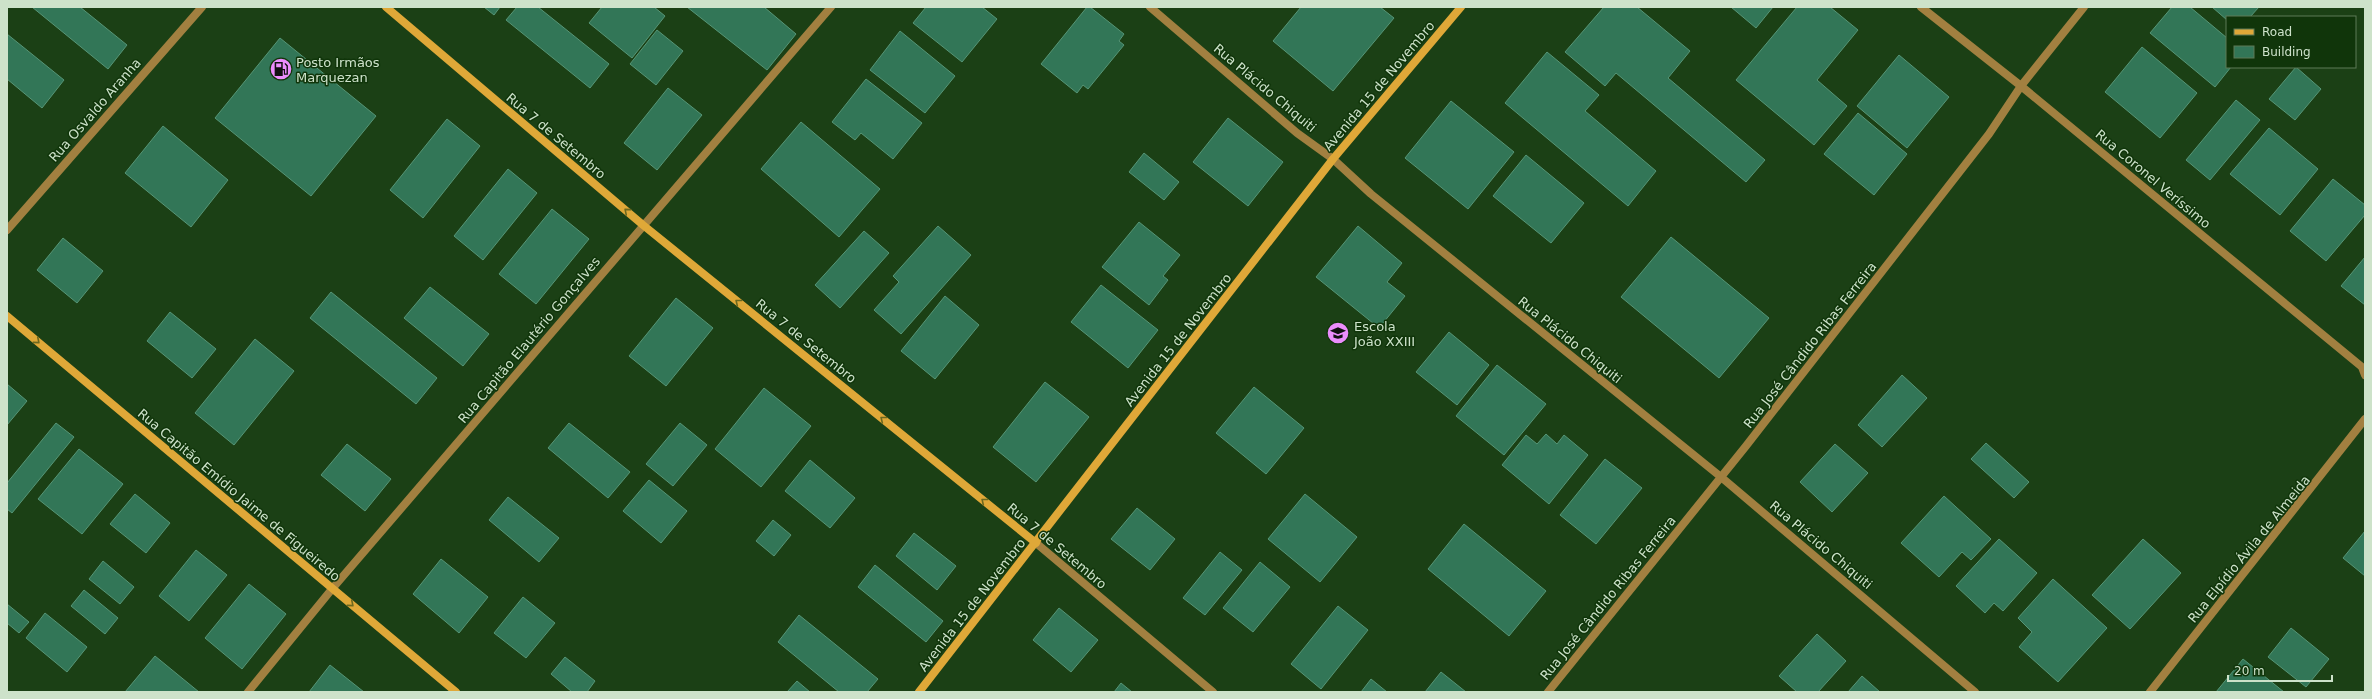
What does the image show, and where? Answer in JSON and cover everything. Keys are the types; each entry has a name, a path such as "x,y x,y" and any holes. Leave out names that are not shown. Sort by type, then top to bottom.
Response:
{"main road":[{"name":"Rua 7 de Setembro","path":"386,7 643,225 1036,543"},
{"name":"Avenida 15 de Novembro","path":"919,692 1333,159 1461,7"},
{"name":"Rua Capitão Emídio Jaime de Figueiredo","path":"7,316 456,692"}],"street":[{"name":"Rua Osvaldo Aranha","path":"7,230 202,7"},
{"name":"Rua Capitão Elautério Gonçalves","path":"248,692 332,589 831,7"},
{"name":"Rua Plácido Chiquiti","path":"1150,7 1297,133 1333,159 1370,194 1721,477 1975,692"},
{"name":"Rua Coronel Veríssimo","path":"1922,7 2021,86 2362,367 2365,375"},
{"name":"Rua José Cândido Ribas Ferreira","path":"1548,692 1721,477 1989,134 2021,86 2084,7"},
{"name":"Rua Elpídio Ávila de Almeida","path":"2150,692 2365,419"},
{"name":"Rua 7 de Setembro","path":"1036,543 1213,692"}],"building":[{"path":"32,7 80,7 127,45 108,69"},
{"path":"484,7 500,7 494,15"},
{"path":"517,7 538,7 609,64 590,88 506,20"},
{"path":"602,7 654,7 665,16 632,58 589,23"},
{"path":"687,7 764,7 796,34 767,70"},
{"path":"926,7 982,7 997,19 962,62 913,23"},
{"path":"1087,7 1090,7 1124,34 1119,41 1124,45 1088,89 1083,85 1077,93 1041,64"},
{"path":"1301,7 1380,7 1394,18 1333,91 1273,41"},
{"path":"1604,7 1637,7 1690,51 1668,78 1765,160 1746,182 1616,73 1605,86 1565,52"},
{"path":"1731,7 1773,7 1756,28"},
{"path":"1797,7 1830,7 1858,30 1817,80 1847,106 1814,145 1736,80"},
{"path":"2172,7 2190,7 2226,37 2226,68 2230,68 2215,87 2150,33"},
{"path":"2212,7 2259,7 2251,16 2226,16 2226,19"},
{"path":"657,30 683,51 656,85 630,64"},
{"path":"900,31 955,76 925,113 870,70"},
{"path":"7,34 64,80 42,108 7,79"},
{"path":"280,38 376,116 311,196 215,118"},
{"path":"2142,47 2197,93 2160,138 2105,92"},
{"path":"1547,52 1599,95 1585,111 1656,171 1628,206 1505,103"},
{"path":"1899,55 1949,97 1907,148 1857,106"},
{"path":"2295,68 2297,68 2321,89 2295,120 2269,99"},
{"path":"866,79 922,123 893,159 861,133 855,140 832,122"},
{"path":"668,88 702,115 657,170 624,143"},
{"path":"2236,100 2260,120 2210,180 2186,160"},
{"path":"1451,101 1514,152 1468,209 1405,158"},
{"path":"1858,113 1907,154 1874,195 1824,154"},
{"path":"1228,118 1283,162 1248,206 1193,162"},
{"path":"447,119 480,146 423,218 390,190"},
{"path":"801,122 880,189 839,237 761,169"},
{"path":"163,126 228,180 191,227 125,173"},
{"path":"2269,128 2318,169 2280,215 2230,174"},
{"path":"1144,153 1179,182 1164,200 1129,172"},
{"path":"1526,155 1584,203 1551,243 1493,196"},
{"path":"508,169 537,193 483,260 454,236"},
{"path":"2333,179 2365,205 2365,215 2326,261 2290,231"},
{"path":"552,209 589,239 536,304 499,274"},
{"path":"1139,222 1180,255 1163,276 1168,280 1149,305 1102,267"},
{"path":"938,226 971,255 901,334 874,310 899,282 893,276"},
{"path":"1358,226 1402,263 1387,282 1405,296 1379,328 1316,277"},
{"path":"864,231 889,253 840,308 815,285"},
{"path":"1671,237 1769,318 1719,378 1621,297"},
{"path":"63,238 103,271 77,303 37,270"},
{"path":"2365,257 2365,305 2341,286"},
{"path":"1101,285 1158,330 1128,368 1071,322"},
{"path":"430,287 489,334 463,366 404,318"},
{"path":"331,292 437,378 416,404 310,318"},
{"path":"945,296 979,325 935,379 901,351"},
{"path":"676,298 713,328 666,386 629,356"},
{"path":"170,312 216,349 192,378 147,341"},
{"path":"1449,332 1489,365 1457,405 1416,372"},
{"path":"255,339 294,371 234,445 195,413"},
{"path":"1497,365 1546,404 1504,455 1456,416"},
{"path":"1902,375 1927,398 1882,447 1858,425"},
{"path":"1045,382 1089,417 1036,482 993,447"},
{"path":"7,384 27,401 7,425"},
{"path":"1254,387 1304,428 1266,474 1216,433"},
{"path":"764,388 811,426 761,487 715,449"},
{"path":"56,423 74,437 12,513 7,509 7,483"},
{"path":"569,423 630,472 608,498 548,448"},
{"path":"680,423 707,445 673,486 646,464"},
{"path":"1546,434 1557,444 1564,435 1588,455 1549,504 1502,465 1526,435 1537,444"},
{"path":"1986,443 2029,482 2014,498 1971,459"},
{"path":"347,444 391,479 365,511 321,475"},
{"path":"1835,444 1868,473 1832,512 1800,482"},
{"path":"79,449 123,484 82,534 38,499"},
{"path":"1605,459 1642,488 1596,544 1560,515"},
{"path":"810,460 855,498 830,528 785,491"},
{"path":"649,480 687,511 661,543 623,511"},
{"path":"135,494 170,523 146,553 110,524"},
{"path":"1305,494 1357,537 1320,582 1268,539"},
{"path":"1944,496 1991,539 1971,560 1962,552 1939,577 1901,543"},
{"path":"508,497 559,538 539,562 489,520"},
{"path":"1137,508 1175,539 1150,570 1111,539"},
{"path":"773,520 791,535 774,556 756,541"},
{"path":"1464,524 1546,591 1509,636 1428,569"},
{"path":"2365,531 2365,576 2343,558"},
{"path":"914,533 956,566 937,590 896,556"},
{"path":"1999,539 2037,573 2003,611 1994,603 1985,613 1956,586"},
{"path":"2143,539 2181,573 2130,629 2092,595"},
{"path":"196,550 227,575 189,621 159,596"},
{"path":"1220,552 1242,570 1205,615 1183,598"},
{"path":"441,559 488,597 459,633 413,594"},
{"path":"103,561 134,587 120,604 89,579"},
{"path":"1260,562 1290,587 1253,632 1223,608"},
{"path":"875,565 943,621 926,642 858,587"},
{"path":"2053,579 2107,628 2058,682 2019,647 2032,632 2018,618"},
{"path":"249,584 286,614 242,669 205,638"},
{"path":"84,590 118,618 105,634 71,606"},
{"path":"523,597 555,623 526,658 494,633"},
{"path":"7,604 29,622 19,633 7,623"},
{"path":"1338,606 1368,630 1321,689 1291,664"},
{"path":"1059,608 1098,640 1071,672 1033,640"},
{"path":"45,613 87,647 67,672 26,638"},
{"path":"799,615 878,679 867,692 839,692 778,642"},
{"path":"2291,628 2329,659 2306,687 2268,657"},
{"path":"1817,634 1846,661 1818,692 1797,692 1779,676"},
{"path":"155,656 199,692 125,692"},
{"path":"565,657 595,681 587,692 572,692 551,674"},
{"path":"2243,659 2284,692 2216,692"},
{"path":"330,665 364,692 309,692"},
{"path":"1441,672 1466,692 1425,692"},
{"path":"1862,676 1880,692 1848,692"},
{"path":"1371,679 1387,692 1361,692"},
{"path":"797,681 810,692 787,692"},
{"path":"1121,683 1132,692 1114,692"}],"place":[{"name":"Posto Irmãos Marquezan","path":"281,69"},
{"name":"Escola João XXIII","path":"1338,333"}]}
